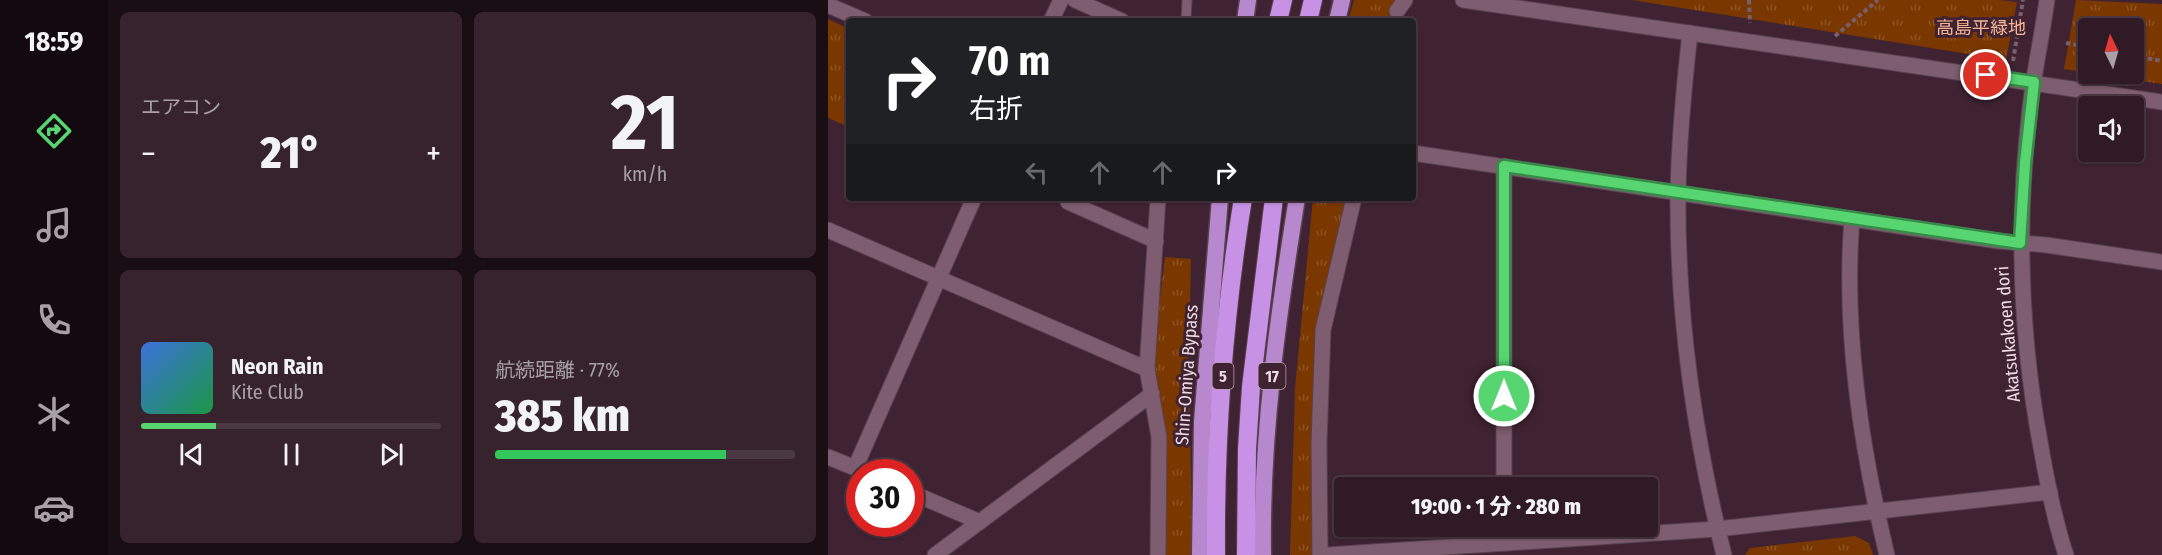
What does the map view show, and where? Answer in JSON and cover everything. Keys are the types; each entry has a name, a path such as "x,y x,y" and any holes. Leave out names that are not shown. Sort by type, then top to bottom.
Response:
{"highway":[{"path":"1245,18 1248,0"},
{"path":"1279,18 1283,0"},
{"path":"1309,18 1313,0"},
{"path":"1338,18 1342,0"},
{"name":"Shin-Omiya Bypass","path":"1200,555 1202,422 1220,201"},
{"name":"5","path":"1216,555 1217,448 1235,243 1242,201"},
{"name":"5","path":"1246,555 1247,449 1251,387 1274,201"},
{"name":"17","path":"1263,555 1263,502 1271,388 1297,201"}],"street":[{"path":"1052,18 1060,0"},
{"path":"1076,0 1115,18"},
{"path":"1463,0 2162,102"},
{"name":"Akatsukakoen dori","path":"2047,0 2034,82 2025,163 2020,243 2028,369 2037,430 2066,555"},
{"path":"828,5 858,18"},
{"path":"1690,33 1682,109 1678,193 1679,279 1687,364 1699,447 1724,555"},
{"path":"1416,153 1852,219 2162,262"},
{"path":"1504,166 1504,477"},
{"path":"865,459 973,201"},
{"path":"1153,552 1159,437 1147,369 1158,201"},
{"path":"1320,555 1319,443 1323,330 1353,201"},
{"path":"1068,202 1156,241"},
{"path":"1852,219 1851,312 1857,383 1876,512 1887,555"},
{"path":"828,230 1147,369"},
{"path":"935,555 1152,394"},
{"path":"828,457 846,464"},
{"path":"1327,555 1717,529 2050,492"},
{"path":"924,498 980,522"},
{"path":"1505,537 1505,543"}],"lane":[{"path":"1186,18 1187,0"}],"path":[{"path":"1749,0 1750,23"},
{"path":"1833,37 1878,0"},
{"path":"2012,66 2023,0"},
{"path":"2066,44 2078,46"},
{"path":"2144,58 2162,61"}],"green space":[{"path":"1354,0 1397,0 1392,18 1349,18"},
{"name":"高島平緑地","path":"1632,0 2000,0 2017,2 2006,60"},
{"name":"高島平緑地","path":"2076,0 2162,4 2162,84 2144,81 2144,18 2078,18 2078,71 2064,69"},
{"path":"828,19 846,28 846,126 828,118"},
{"path":"1313,201 1348,201 1319,324 1319,555 1290,555 1295,389"},
{"path":"1165,257 1191,259 1189,346 1192,555 1164,555 1152,365"},
{"path":"1855,536 1869,543 1873,555 1745,555 1750,548"}],"route":[{"path":"1504,396 1504,166 2020,243 2025,163 2034,82 1986,75"}]}
